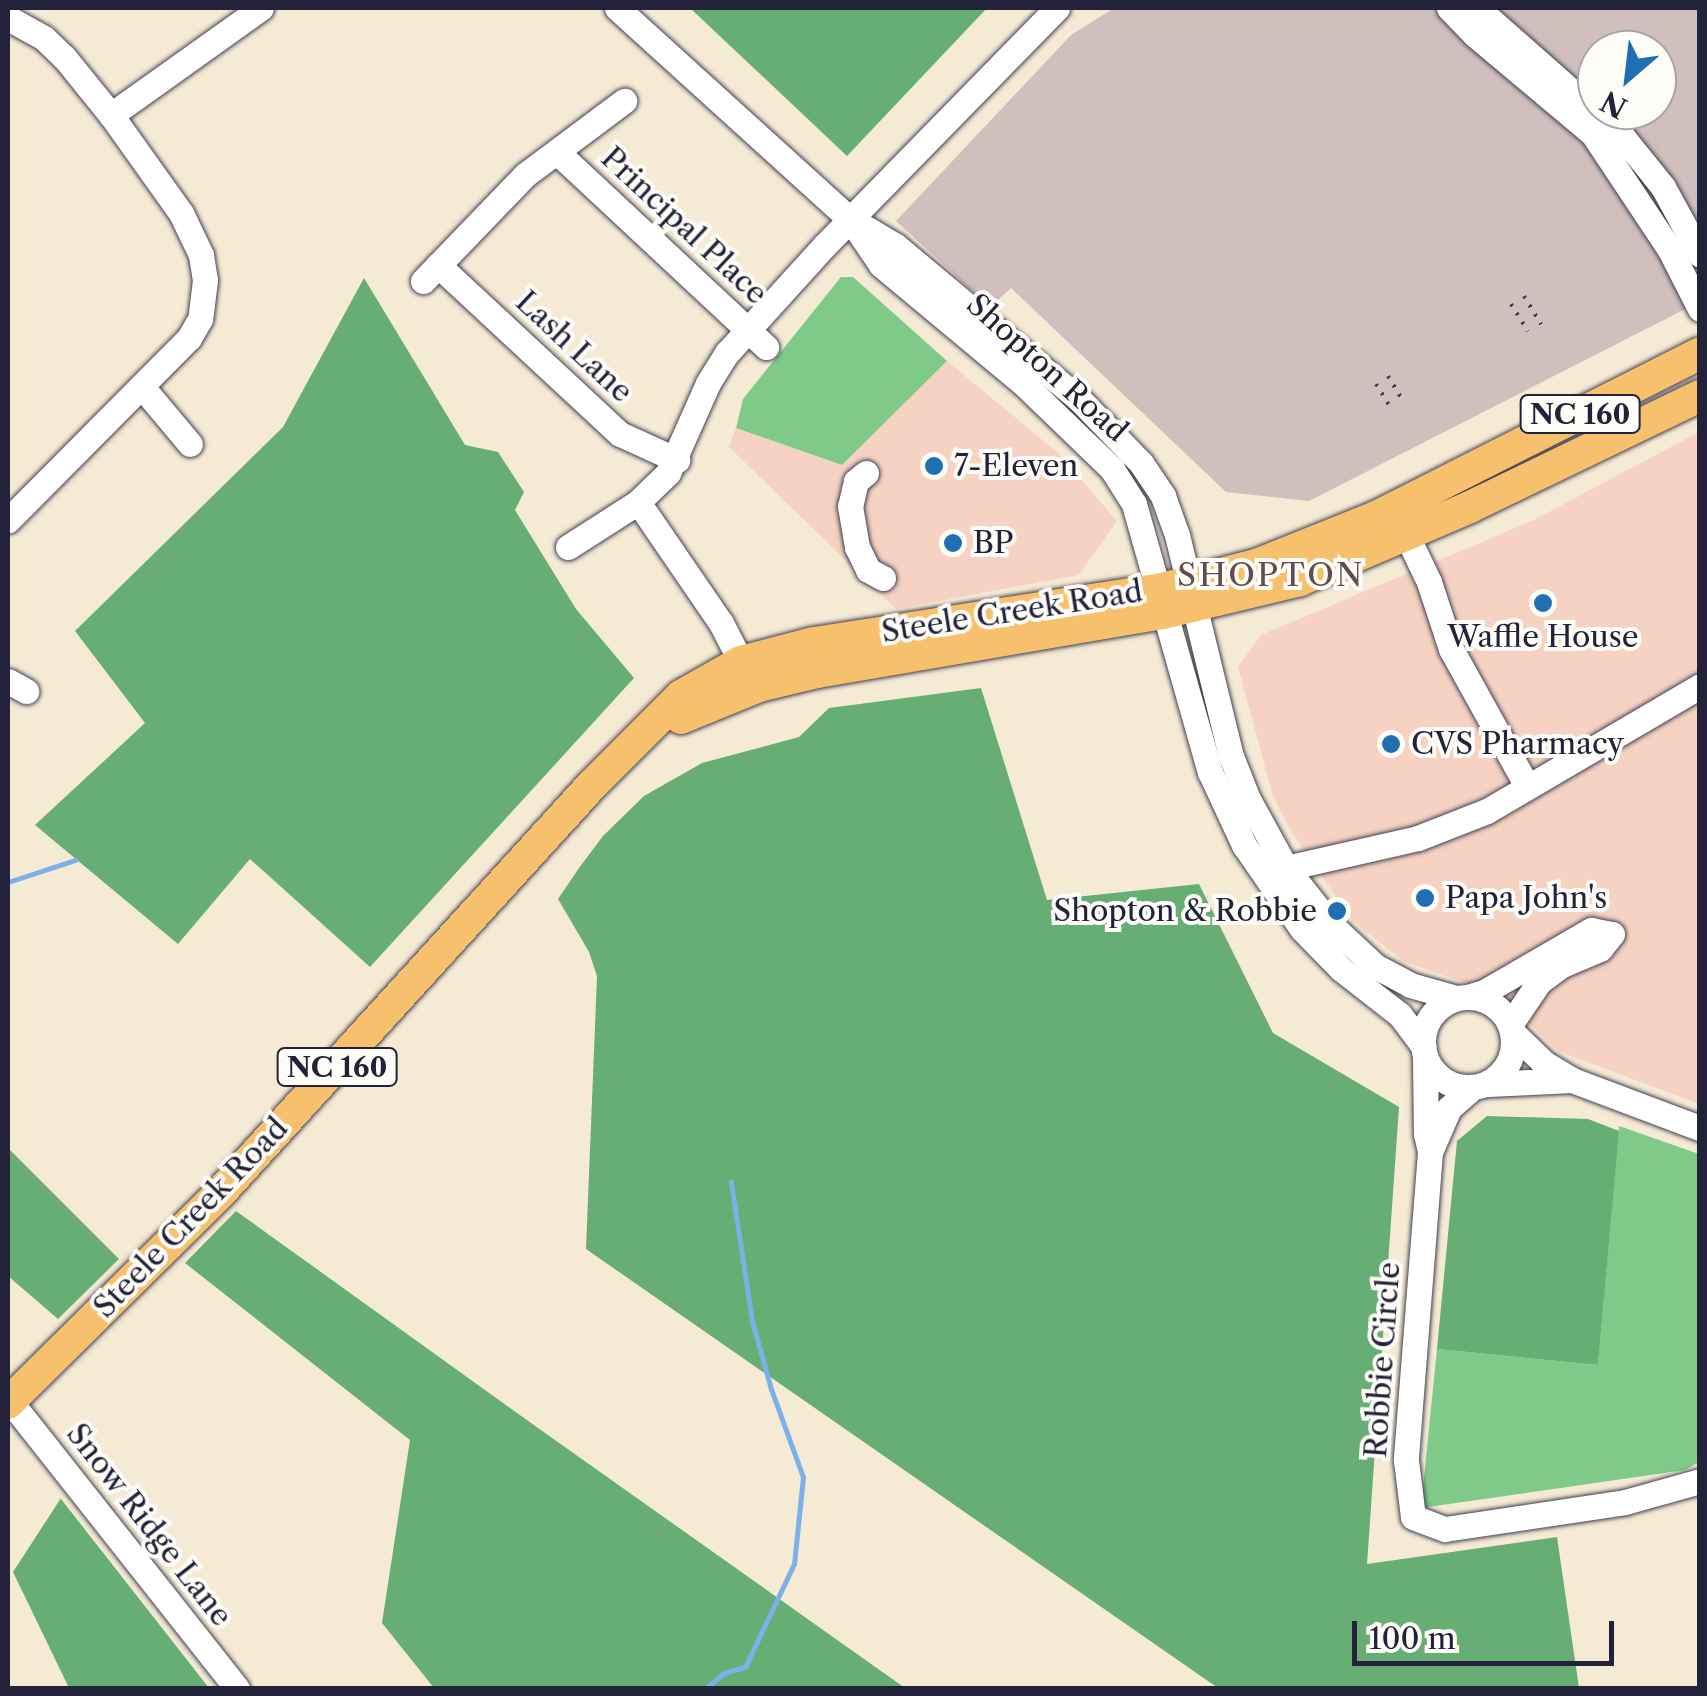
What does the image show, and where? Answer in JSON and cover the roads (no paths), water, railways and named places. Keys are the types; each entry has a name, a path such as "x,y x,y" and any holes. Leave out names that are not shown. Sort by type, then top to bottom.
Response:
{"main road":[{"name":"Steele Creek Road","path":"657,722 684,718 759,686 817,672 1176,598 1376,517 1697,356"},
{"path":"1526,478 1655,396 1697,356"},
{"name":"Steele Creek Road","path":"9,1402 221,1192 592,784 657,722 669,704 741,662 814,643 1300,580 1407,536 1700,396"}],"street":[{"path":"111,115 260,8"},
{"name":"Shopton Road","path":"617,8 850,219 896,246 1116,433 1162,496 1176,598 1210,772 1262,877 1302,929 1341,969 1398,1012 1424,1052"},
{"path":"568,547 638,502 676,460 714,370 757,338 850,219 1056,8"},
{"path":"1449,8 1475,35 1593,134 1670,250 1700,309"},
{"path":"1477,8 1622,136 1663,188 1700,254"},
{"path":"8,18 35,32 64,57 111,115 181,213 201,256 205,280 200,319 189,338 8,520"},
{"path":"557,152 624,101"},
{"name":"Lash Lane","path":"557,152 508,191 430,273 620,434 676,460"},
{"name":"Principal Place","path":"557,152 757,338"},
{"path":"143,388 190,444"},
{"path":"866,473 856,482 850,506 857,547 868,570 883,578"},
{"path":"638,502 721,622 741,662"},
{"path":"1407,536 1429,582 1451,650 1527,786"},
{"name":"Shopton Road","path":"1176,598 1248,799 1286,868 1331,925 1375,966 1410,985 1461,997"},
{"path":"1286,868 1418,838 1487,811 1700,686"},
{"path":"1480,1086 1507,1066 1511,1028 1539,982 1562,965 1600,949 1612,934 1591,930 1484,992 1461,997 1430,1015 1424,1052 1445,1082 1480,1086 1572,1080"},
{"path":"1461,997 1490,1003 1544,1062 1572,1080 1700,1128"},
{"name":"Robbie Circle","path":"1424,1052 1430,1152 1406,1460 1413,1516 1445,1529 1624,1502 1700,1481"},
{"name":"Robbie Circle","path":"1430,1152 1449,1108 1480,1086"},
{"name":"Snow Ridge Lane","path":"9,1402 237,1688"}],"waterway":[{"path":"8,882 75,860"},
{"path":"706,1688 724,1673 745,1667 794,1564 803,1477 771,1389 752,1321 731,1182"}],"place":[{"name":"7-Eleven","path":"934,466"},
{"name":"BP","path":"953,543"},
{"name":"Waffle House","path":"1543,603"},
{"name":"CVS Pharmacy","path":"1391,744"},
{"name":"Papa John's","path":"1425,898"},
{"name":"Shopton & Robbie","path":"1337,911"}],"district":[{"name":"SHOPTON","path":"1271,575"}]}
